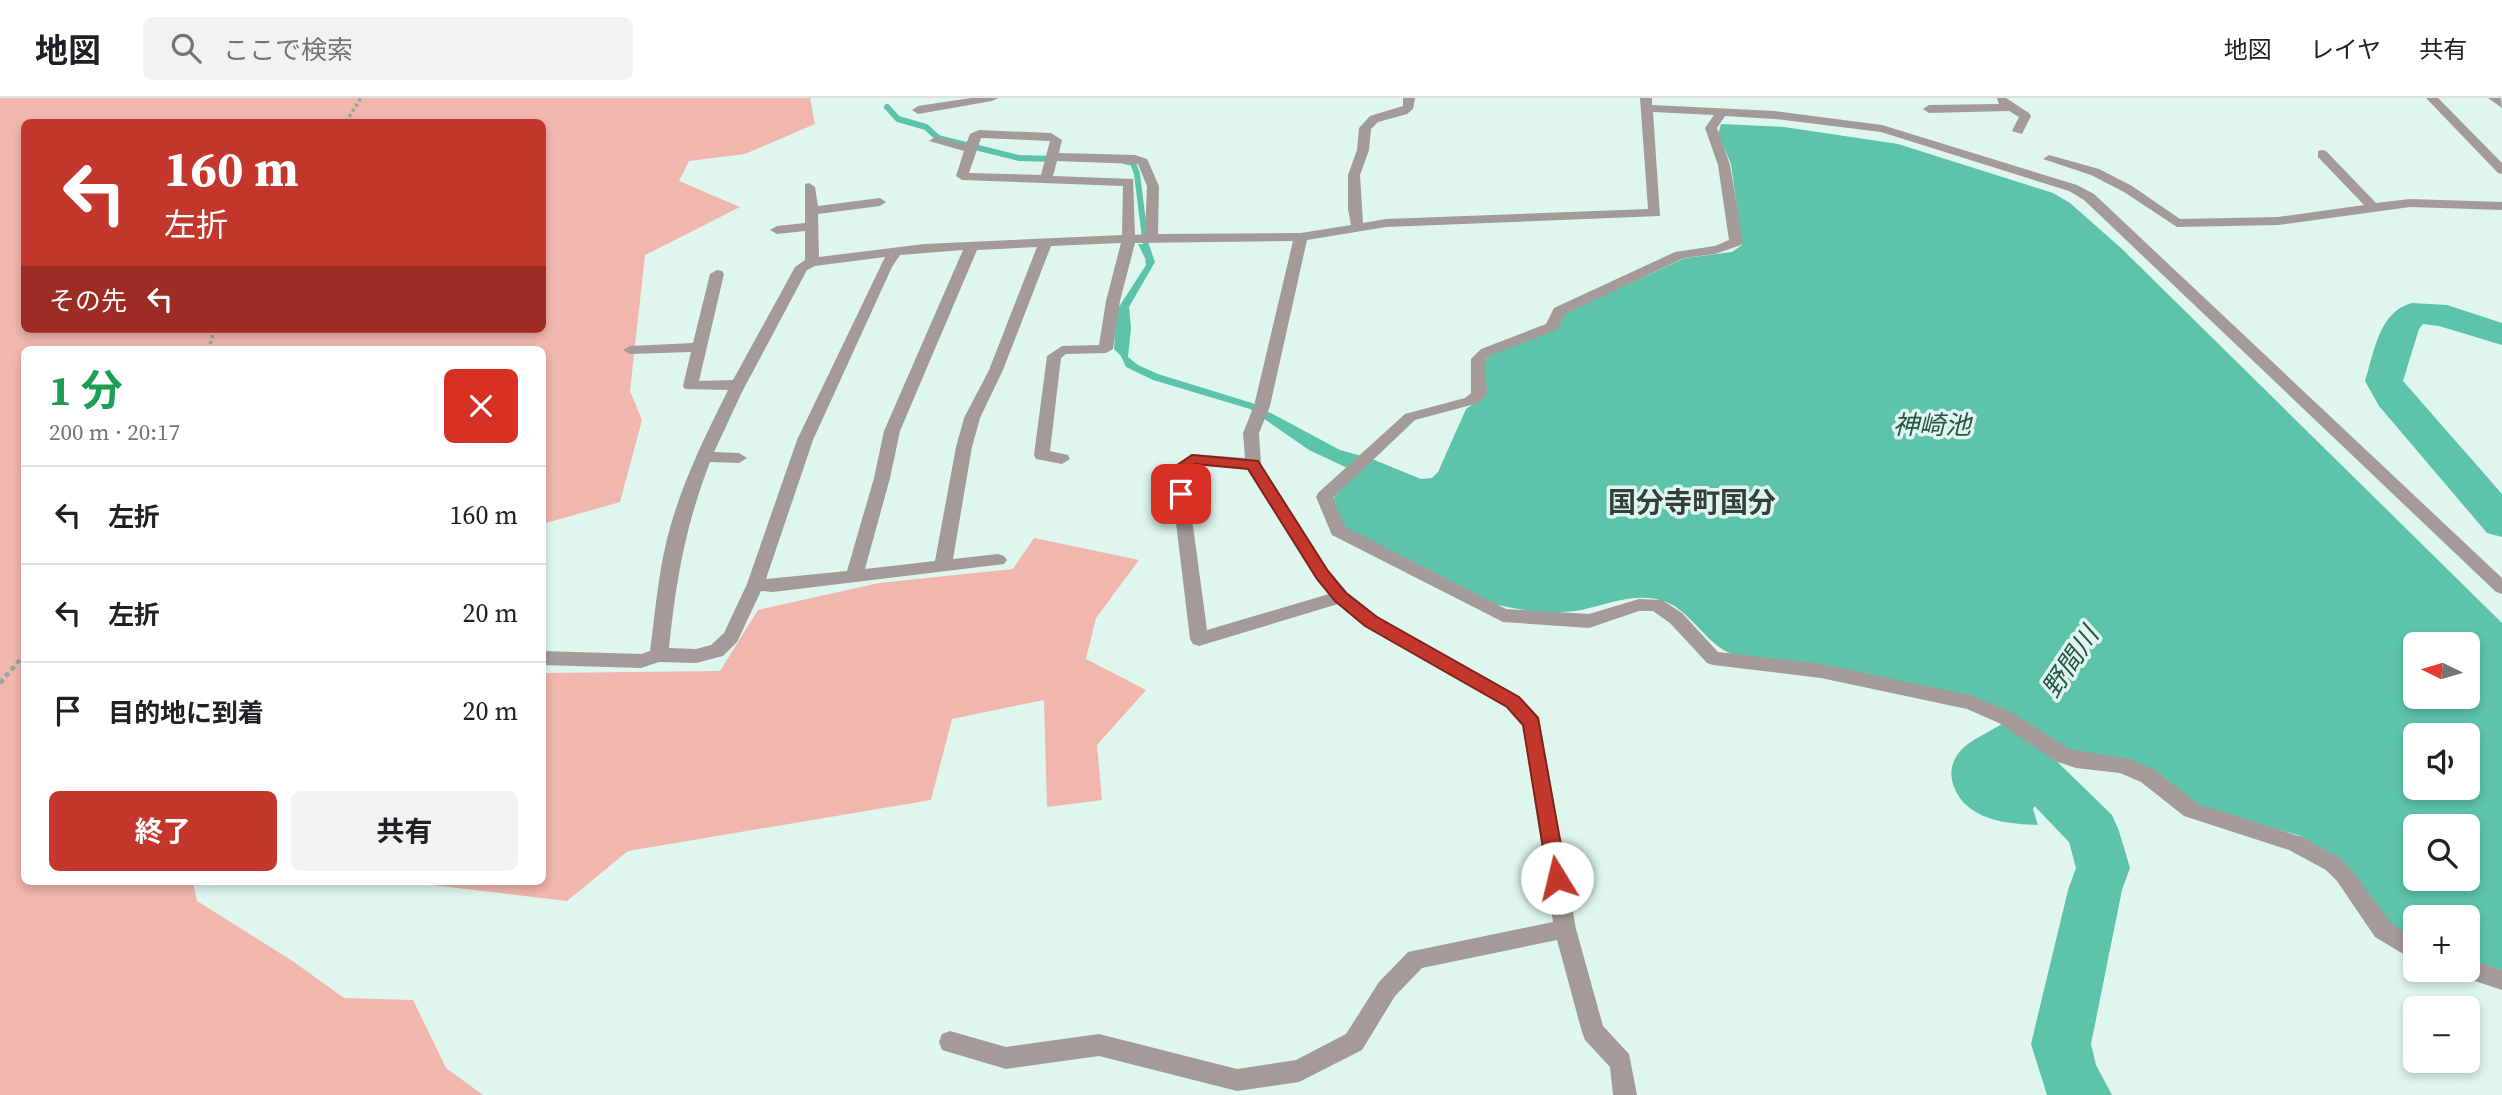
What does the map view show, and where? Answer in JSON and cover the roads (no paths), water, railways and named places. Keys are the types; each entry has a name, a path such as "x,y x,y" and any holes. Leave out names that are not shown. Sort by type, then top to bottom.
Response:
{"street":[{"path":"918,110 992,98"},
{"path":"1358,229 1354,209 1354,175 1363,150 1365,128 1374,119 1403,112 1409,107 1409,98"},
{"path":"1998,98 2025,116"},
{"path":"2018,131 2025,116 2026,98"},
{"path":"2432,98 2502,170"},
{"path":"2494,98 2502,105"},
{"path":"659,655 668,573 704,457 736,384 802,267 812,262 895,252 971,247 1141,239 1301,237 1386,223 1656,214 1647,103 1721,113 1730,111 1776,115 1882,129 2073,188 2089,197 2502,588"},
{"path":"1929,109 2011,107"},
{"path":"1721,113 1711,128 1724,165 1736,242 1720,251 1696,251 1680,255 1559,311 1552,327 1486,352 1478,359 1481,388 1479,395 1470,401 1410,418 1324,497 1338,531 1503,615 1589,621 1639,605 1656,605 1676,618 1713,658 1821,671 1970,702 2006,718 2049,748 2076,760 2122,765 2148,776 2191,810 2295,844 2333,864 2344,875 2383,930 2403,943"},
{"path":"1046,179 1056,140 1051,137 979,134 974,137 969,148 962,176 1129,182 1141,239"},
{"path":"935,141 969,148"},
{"path":"2322,154 2373,207"},
{"path":"1052,157 1135,159 1143,162 1153,186 1150,230 1128,247 1109,321 1106,349 1062,351 1054,356 1042,455 1062,459"},
{"path":"2049,159 2095,172 2128,189 2177,223 2278,221 2410,203 2502,206"},
{"path":"809,187 812,262"},
{"path":"812,211 880,202"},
{"path":"777,230 811,226"},
{"path":"1301,237 1259,412 1251,433 1253,464 1322,575 1341,597 1371,621 1513,702 1532,722 1565,929 1592,1032 1621,1062 1625,1095"},
{"path":"943,567 964,447 972,418 996,370 1039,253 1045,244"},
{"path":"854,576 882,478 892,431 971,247"},
{"path":"546,658 641,661 659,655 696,656 717,652 731,637 756,584 805,440 885,267 895,252"},
{"path":"717,274 690,386 736,384"},
{"path":"630,350 698,347"},
{"path":"704,457 739,458"},
{"path":"1253,464 1192,459 1182,467 1180,481 1199,639 1341,597"},
{"path":"756,584 772,586 998,560"},
{"path":"950,1042 1006,1058 1099,1045 1237,1080 1299,1070 1354,1042 1387,989 1416,960 1565,929"},
{"path":"2480,973 2502,980"}],"water":[{"name":"神崎池","path":"1721,124 1784,127 1898,144 2053,193 2070,203 2121,248 2502,623 2502,970 2480,964 2480,905 2403,905 2403,936 2390,928 2338,858 2298,835 2208,811 2179,794 2073,754 1899,681 1824,666 1734,655 1713,642 1678,609 1656,599 1627,599 1581,610 1559,612 1494,604 1348,532 1337,522 1333,499 1356,472 1309,450 1250,409 1153,380 1126,367 1114,349 1117,310 1146,265 1138,244 1149,245 1155,262 1129,307 1131,328 1128,357 1158,374 1252,403 1340,450 1372,459 1421,479 1432,478 1438,472 1466,409 1485,396 1484,362 1492,351 1545,334 1563,314 1685,258 1732,252 1742,245 1731,164 1718,134"},
{"path":"2002,724 2040,749 2055,778 2041,794 2033,809 2038,825 1989,818 1968,807 1954,787 1952,768 1960,751"}],"waterway":[{"path":"887,107 898,119 926,127 938,138 1019,158 1055,159"},
{"path":"1124,161 1133,163 1137,174 1147,254"},
{"name":"野間川","path":"2502,334 2447,316 2412,314 2401,327 2384,381 2393,397 2502,522"},
{"name":"野間川","path":"2015,742 2011,749 2093,831 2103,868 2095,890 2061,1044 2070,1079 2082,1095"}],"district":[{"name":"国分寺町国分","path":"1692,502"}]}
